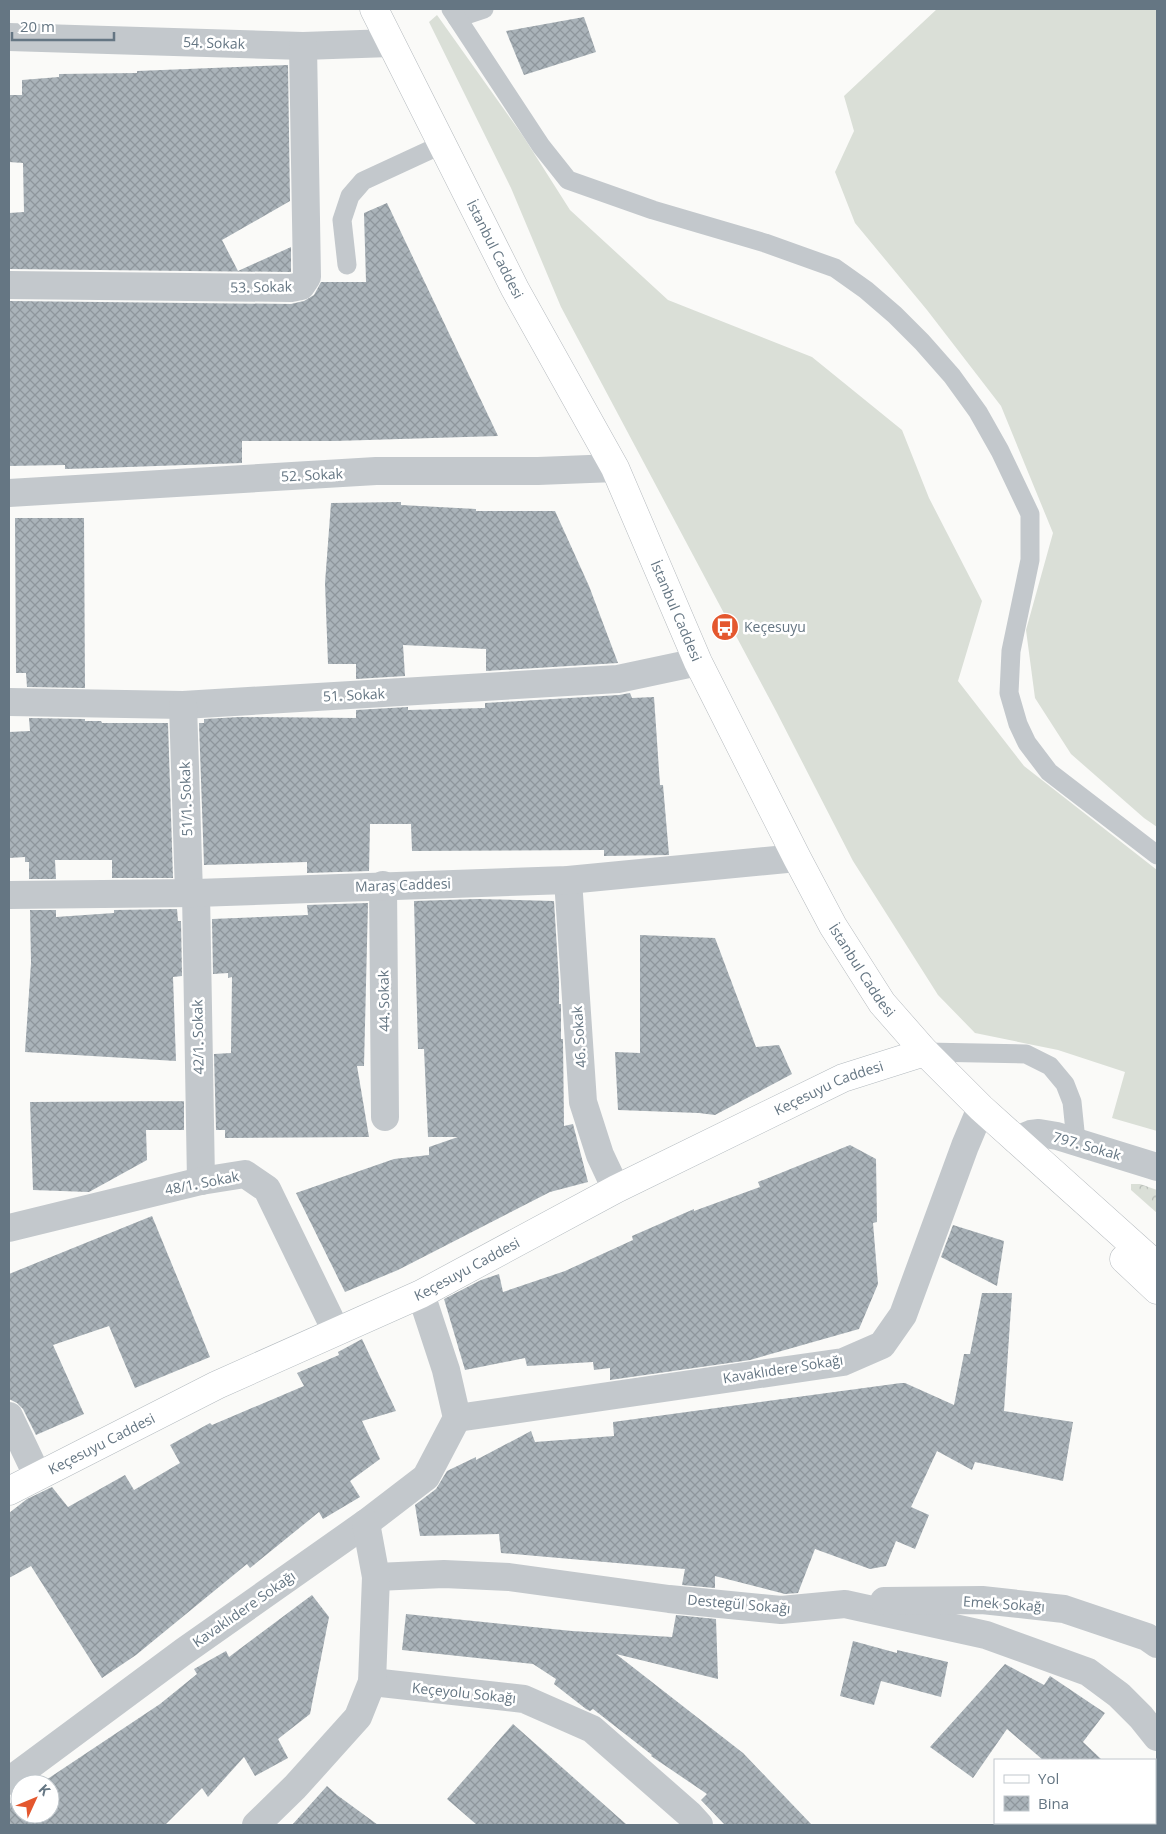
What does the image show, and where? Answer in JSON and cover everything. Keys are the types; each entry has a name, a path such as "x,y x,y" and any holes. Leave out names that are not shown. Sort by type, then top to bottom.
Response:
{"main road":[{"name":"İstanbul Caddesi","path":"374,9 515,288 615,468 698,662 833,926 882,1003 925,1052 1044,1166 1087,1202 1157,1266"},
{"name":"Keçesuyu Caddesi","path":"9,1491 37,1475 217,1385 421,1294 616,1188 843,1078 925,1052"},
{"name":"İstanbul Caddesi","path":"1044,1166 1080,1219 1157,1290"}],"street":[{"name":"54. Sokak","path":"9,37 303,46 390,43"},
{"name":"53. Sokak","path":"9,285 291,288 301,286 307,277 303,46"},
{"name":"52. Sokak","path":"9,493 376,471 538,471 615,468"},
{"name":"51. Sokak","path":"9,702 184,705 618,679 698,662"},
{"name":"51/1. Sokak","path":"184,705 192,893"},
{"name":"Maraş Caddesi","path":"9,895 192,893 568,880 797,858"},
{"name":"46. Sokak","path":"568,880 583,1102 600,1156 616,1188"},
{"name":"44. Sokak","path":"383,885 386,1117"},
{"name":"42/1. Sokak","path":"192,893 201,1181"},
{"name":"Kavaklıdere Sokağı","path":"9,1781 183,1652 366,1523 426,1477 457,1418 843,1362 882,1346 903,1315 965,1146 982,1108"},
{"name":"797. Sokak","path":"1016,1140 1039,1133 1076,1141 1157,1167"},
{"name":"48/1. Sokak","path":"9,1228 201,1181 245,1174 267,1189 336,1331"},
{"path":"421,1294 446,1370 457,1418"},
{"path":"9,1416 37,1475"},
{"path":"256,1825 295,1787 358,1717 372,1682 376,1577 366,1523"},
{"name":"Destegül Sokağı","path":"376,1577 444,1574 509,1578 669,1599 781,1610 845,1604 986,1635 1088,1672 1119,1695 1141,1717 1157,1737"},
{"name":"Emek Sokağı","path":"845,1604 898,1600 982,1600 1064,1609 1146,1637 1157,1644"},
{"name":"Keçeyolu Sokağı","path":"372,1682 524,1699 575,1721 592,1729 689,1814 699,1825"}],"lane":[{"path":"484,9 454,13 541,146 568,180 653,210 766,244 835,268 866,290 895,315 952,376 978,412 1000,451 1030,514 1030,560 1011,651 1009,693 1018,724 1027,743 1049,772 1157,855"},
{"path":"347,265 342,220 350,196 363,181 443,144"},
{"path":"925,1052 1026,1054 1050,1066 1065,1084 1072,1102 1076,1141"}],"green space":[{"path":"937,9 1157,9 1157,827 1144,818 1071,754 1035,698 1026,630 1053,533 1001,406 927,310 855,223 835,172 854,131 844,96"},
{"path":"437,15 523,136 570,210 668,300 812,357 902,430 929,498 982,601 958,681 1024,766 1157,870 1157,1131 1112,1118 1125,1072 1058,1050 975,1033 938,995 853,861 776,711 561,307 511,188 429,22"},
{"path":"1131,1184 1140,1184 1157,1190 1157,1213 1131,1190"}],"building":[{"path":"584,17 596,52 524,75 506,31"},
{"path":"288,65 290,201 222,240 238,271 291,247 291,272 9,269 9,213 24,212 23,163 9,162 9,95 22,95 22,80 59,77 59,74 137,73 137,71"},
{"path":"387,203 498,436 335,441 242,441 242,463 65,469 65,465 9,466 9,301 291,304 304,301 314,295 321,282 366,282 364,213"},
{"path":"401,502 401,505 476,509 476,511 555,511 589,586 618,663 486,671 486,649 403,645 405,676 356,679 356,664 328,664 325,583 331,503"},
{"path":"15,518 84,518 85,688 27,687 26,673 16,673"},
{"path":"630,693 632,698 654,697 660,785 663,785 669,855 604,856 604,850 412,851 411,824 370,824 369,871 307,873 307,862 204,865 199,723 204,723 204,719 240,717 356,718 356,710 408,707 408,710 485,708 485,703"},
{"path":"29,718 85,719 85,721 101,721 102,723 168,723 173,878 112,878 112,860 55,860 56,879 29,879 29,862 25,862 25,857 9,858 9,732 30,731"},
{"path":"477,899 554,901 559,1004 561,1004 561,1039 563,1039 564,1126 573,1124 588,1182 550,1192 398,1270 345,1292 296,1193 394,1159 429,1155 429,1147 458,1137 428,1137 424,1049 418,1049 414,901"},
{"path":"368,903 364,1066 357,1066 369,1137 225,1138 225,1130 216,1130 214,1054 231,1053 232,977 228,978 228,973 213,974 212,919 308,915 307,905"},
{"path":"177,909 178,921 181,921 182,976 173,977 176,1061 25,1052 31,963 30,910 56,910 56,917 114,913 114,910"},
{"path":"640,935 715,938 756,1047 779,1045 792,1074 715,1115 618,1110 615,1052 640,1053"},
{"path":"184,1101 184,1130 146,1130 147,1160 89,1192 33,1190 30,1102"},
{"path":"850,1145 876,1159 877,1222 873,1223 878,1284 859,1329 750,1360 610,1380 610,1368 594,1370 593,1362 527,1366 525,1358 465,1370 444,1299 481,1280 499,1274 503,1292 565,1271 633,1240 632,1236 694,1209 694,1211 760,1187 758,1182"},
{"path":"152,1216 210,1357 135,1388 109,1326 53,1345 84,1414 36,1435 23,1409 9,1399 9,1274"},
{"path":"953,1225 1004,1241 997,1286 941,1257"},
{"path":"982,1293 1012,1293 1004,1411 1073,1422 1063,1481 975,1462 972,1470 937,1451 911,1507 929,1515 915,1549 896,1541 886,1566 870,1569 815,1549 798,1593 785,1594 715,1576 715,1588 682,1585 685,1569 501,1553 499,1534 420,1536 415,1505 436,1489 447,1471 476,1457 476,1460 531,1431 535,1442 614,1436 613,1422 901,1383 905,1383 954,1405 964,1354 970,1354"},
{"path":"362,1339 396,1411 362,1421 380,1459 350,1481 360,1497 323,1519 319,1512 250,1568 247,1564 136,1655 102,1678 31,1566 9,1578 9,1513 27,1499 52,1487 68,1507 125,1475 134,1490 180,1463 170,1445 210,1423 212,1425 304,1386 297,1373 339,1355 338,1352"},
{"path":"312,1595 329,1617 310,1714 278,1739 288,1758 255,1776 244,1757 208,1797 202,1788 165,1825 9,1825 10,1803 10,1824 60,1824 60,1774 55,1774 160,1704 197,1674 194,1669 226,1651 229,1657"},
{"path":"406,1614 572,1631 672,1637 676,1615 716,1619 718,1679 616,1654 743,1753 812,1825 725,1825 701,1800 707,1794 651,1756 593,1709 590,1711 586,1709 554,1684 556,1679 533,1664 402,1650"},
{"path":"853,1641 897,1653 897,1650 948,1662 941,1697 881,1681 874,1705 840,1696"},
{"path":"1005,1664 1044,1685 1050,1676 1105,1713 1083,1742 1101,1759 1042,1759 1007,1729 973,1778 930,1747"},
{"path":"513,1724 627,1825 477,1825 447,1799"},
{"path":"327,1786 337,1795 378,1825 292,1825"}],"place":[{"name":"Keçesuyu","path":"725,627"}]}
